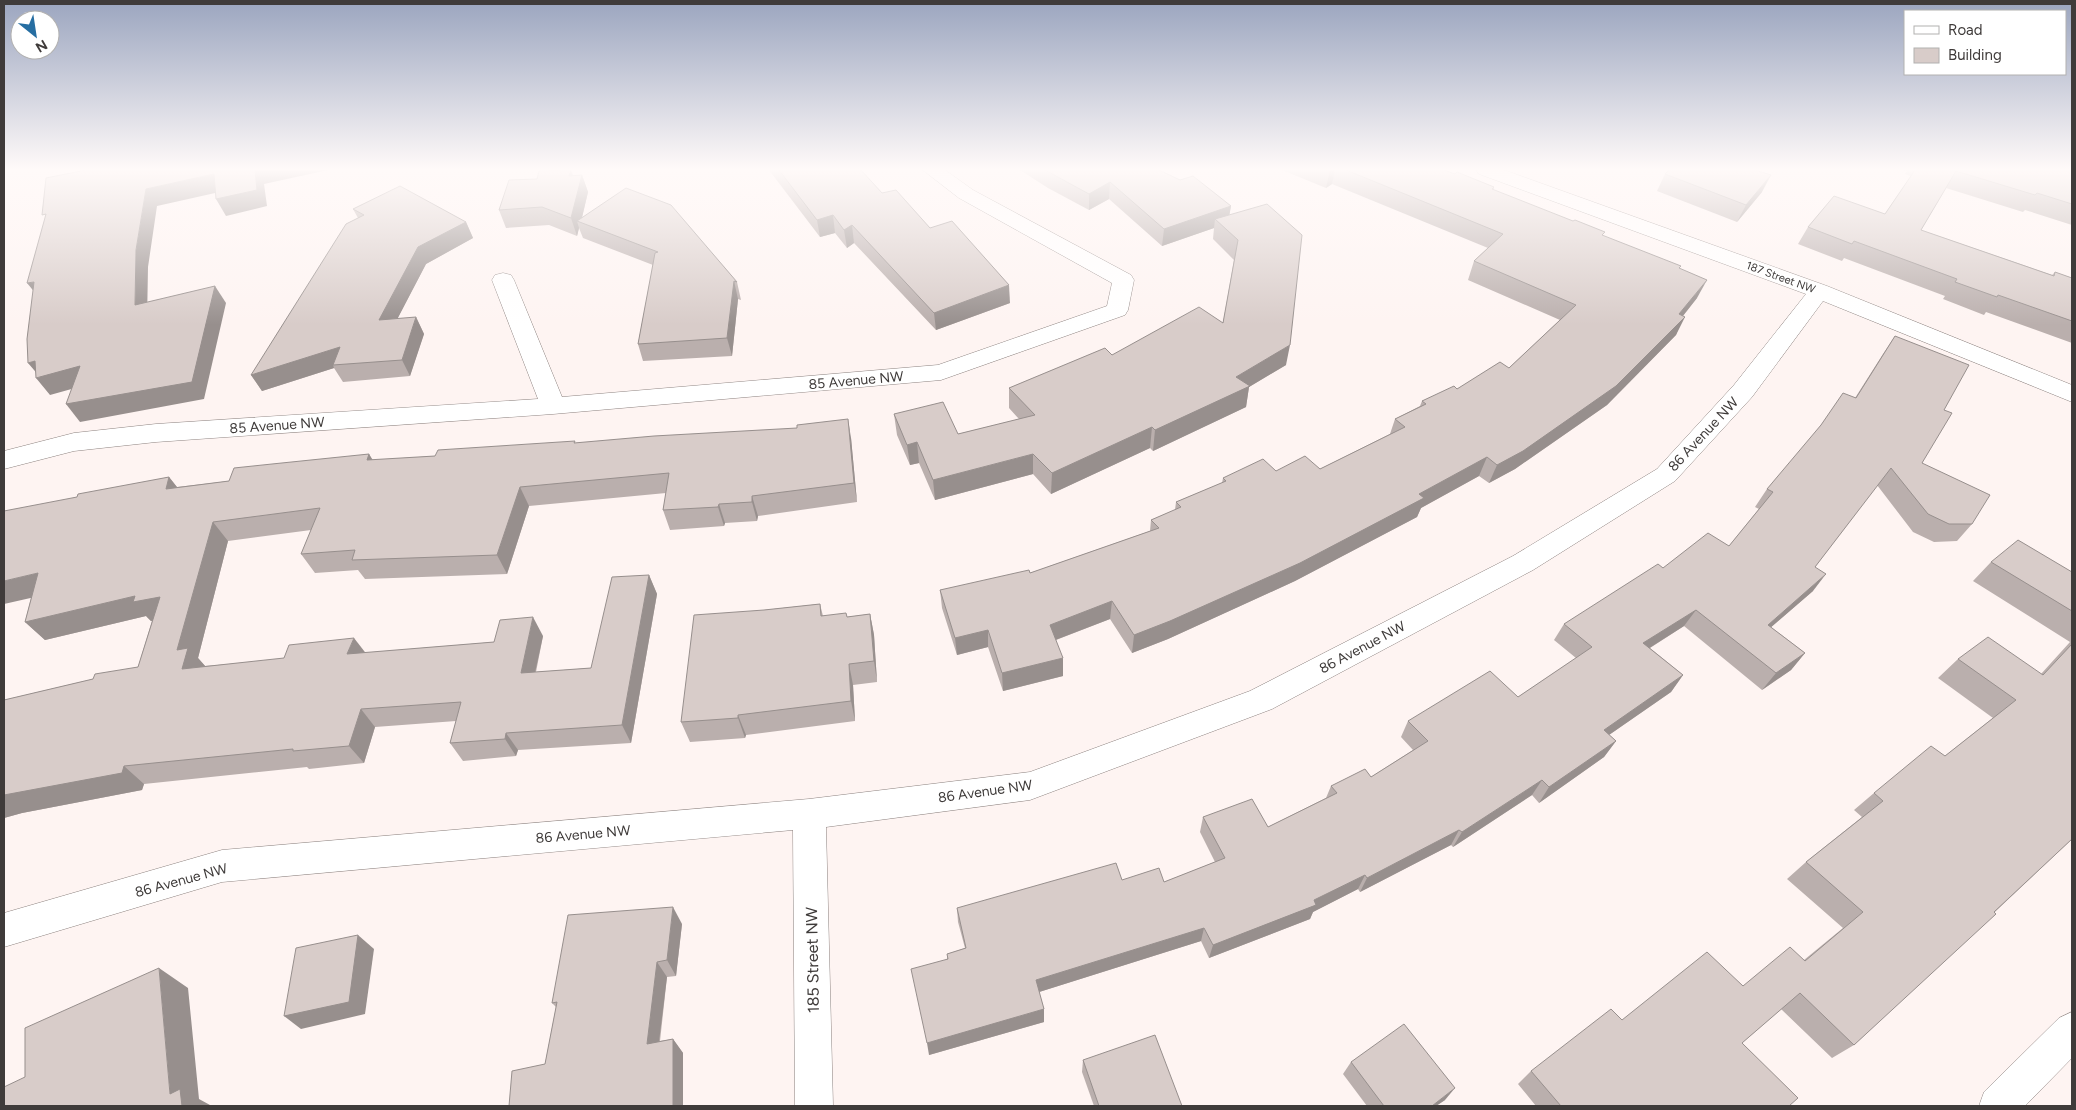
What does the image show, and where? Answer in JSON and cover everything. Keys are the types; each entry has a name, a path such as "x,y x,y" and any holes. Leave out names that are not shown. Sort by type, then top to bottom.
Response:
{"street":[{"name":"85 Avenue NW","path":"4,460 74,442 156,433 554,406 941,372 1117,310 1123,280 1017,222"},
{"name":"187 Street NW","path":"1629,222 1819,291 2072,394"},
{"path":"503,280 554,406"},
{"name":"86 Avenue NW","path":"4,930 222,866 809,814 1030,786 1270,696 1523,563 1666,475 1743,392 1819,291"},
{"name":"185 Street NW","path":"809,814 814,1106"},
{"path":"1998,1106 2072,1031"}],"building":[{"path":"44,222 141,222 136,250 135,305 215,286 192,382 66,404 80,366 36,378 35,361 28,363 27,339 34,282 27,283"},
{"path":"350,222 466,222 418,247 379,320 416,317 402,360 333,365 340,347 251,375 346,224"},
{"path":"579,222 685,222 737,282 734,281 727,338 638,344 655,253 658,252"},
{"path":"838,222 924,222 930,228 953,222 1009,285 934,313 852,225 844,230"},
{"path":"1156,222 1185,222 1164,229"},
{"path":"1218,222 1287,222 1302,235 1290,345 1236,377 1250,386 1155,430 1152,427 1052,473 1033,454 933,480 917,442 907,445 894,414 943,402 958,434 1035,415 1009,388 1105,348 1112,355 1199,307 1223,323 1238,240"},
{"path":"1473,222 1580,222 1605,232 1602,235 1681,266 1679,268 1707,280 1679,314 1685,317 1616,386 1523,451 1497,465 1487,457 1419,494 1424,498 1300,563 1134,635 1112,601 1050,625 1063,658 1002,673 988,630 955,638 940,590 1029,570 1030,573 1159,528 1151,520 1181,507 1176,502 1226,481 1223,478 1263,459 1276,471 1305,456 1320,469 1405,427 1395,419 1426,404 1422,401 1454,386 1457,389 1500,362 1509,368 1576,305 1474,261 1503,234"},
{"path":"1812,222 1926,222 1921,230 2054,276 2055,272 2072,278 2072,321 1998,295 1997,297 1955,282 1957,279 1854,241 1852,244 1808,227"},
{"path":"1895,336 1969,365 1944,410 1952,413 1922,463 1990,495 1972,524 1949,524 1928,514 1891,468 1815,567 1826,574 1768,625 1805,653 1776,673 1696,610 1643,643 1683,675 1604,730 1616,741 1549,787 1542,780 1462,832 1459,830 1367,878 1365,875 1314,900 1316,905 1213,945 1204,928 1036,980 1044,1009 927,1043 911,969 948,959 947,954 966,948 957,908 1116,863 1122,880 1159,868 1164,882 1225,858 1203,817 1252,799 1268,827 1337,793 1331,786 1365,769 1371,777 1428,741 1408,721 1490,671 1518,697 1592,647 1564,624 1658,564 1663,568 1708,533 1729,546 1773,492 1767,489 1821,425 1843,393 1856,398"},
{"path":"848,419 854,483 752,496 752,502 719,504 718,507 663,510 669,473 520,487 497,555 352,560 355,550 301,554 320,508 213,522 177,650 188,648 182,669 284,658 289,645 354,638 347,654 494,642 500,620 533,617 521,673 591,668 612,577 649,575 622,725 506,733 505,739 450,743 461,702 361,709 349,746 293,751 293,749 124,766 122,773 4,795 4,700 93,679 95,674 138,667 160,597 133,602 135,596 25,622 38,573 4,581 4,511 77,497 78,494 169,477 166,489 229,481 234,468 369,454 367,460 435,456 438,450 797,428 797,425"},
{"path":"2018,540 2072,572 2072,611 1991,562"},
{"path":"820,604 821,616 846,613 847,617 870,614 874,661 849,664 851,701 738,715 738,718 681,722 694,615"},
{"path":"1988,637 2043,675 2072,644 2072,839 1994,912 1996,914 1854,1045 1800,993 1742,1043 1798,1098 1789,1106 1561,1106 1531,1071 1611,1009 1622,1020 1707,952 1743,986 1790,947 1805,961 1863,912 1806,862 1883,801 1874,793 1931,746 1945,756 2016,700 1958,659"},
{"path":"673,907 667,960 657,962 647,1044 673,1039 673,1106 509,1106 512,1071 545,1064 557,1002 552,1003 568,915"},
{"path":"358,935 349,1002 284,1016 296,948"},
{"path":"159,968 170,1094 180,1089 182,1106 4,1106 4,1087 25,1077 25,1028"},
{"path":"1404,1024 1455,1088 1432,1106 1384,1106 1351,1062"},
{"path":"1155,1035 1182,1106 1099,1106 1083,1060"}]}
